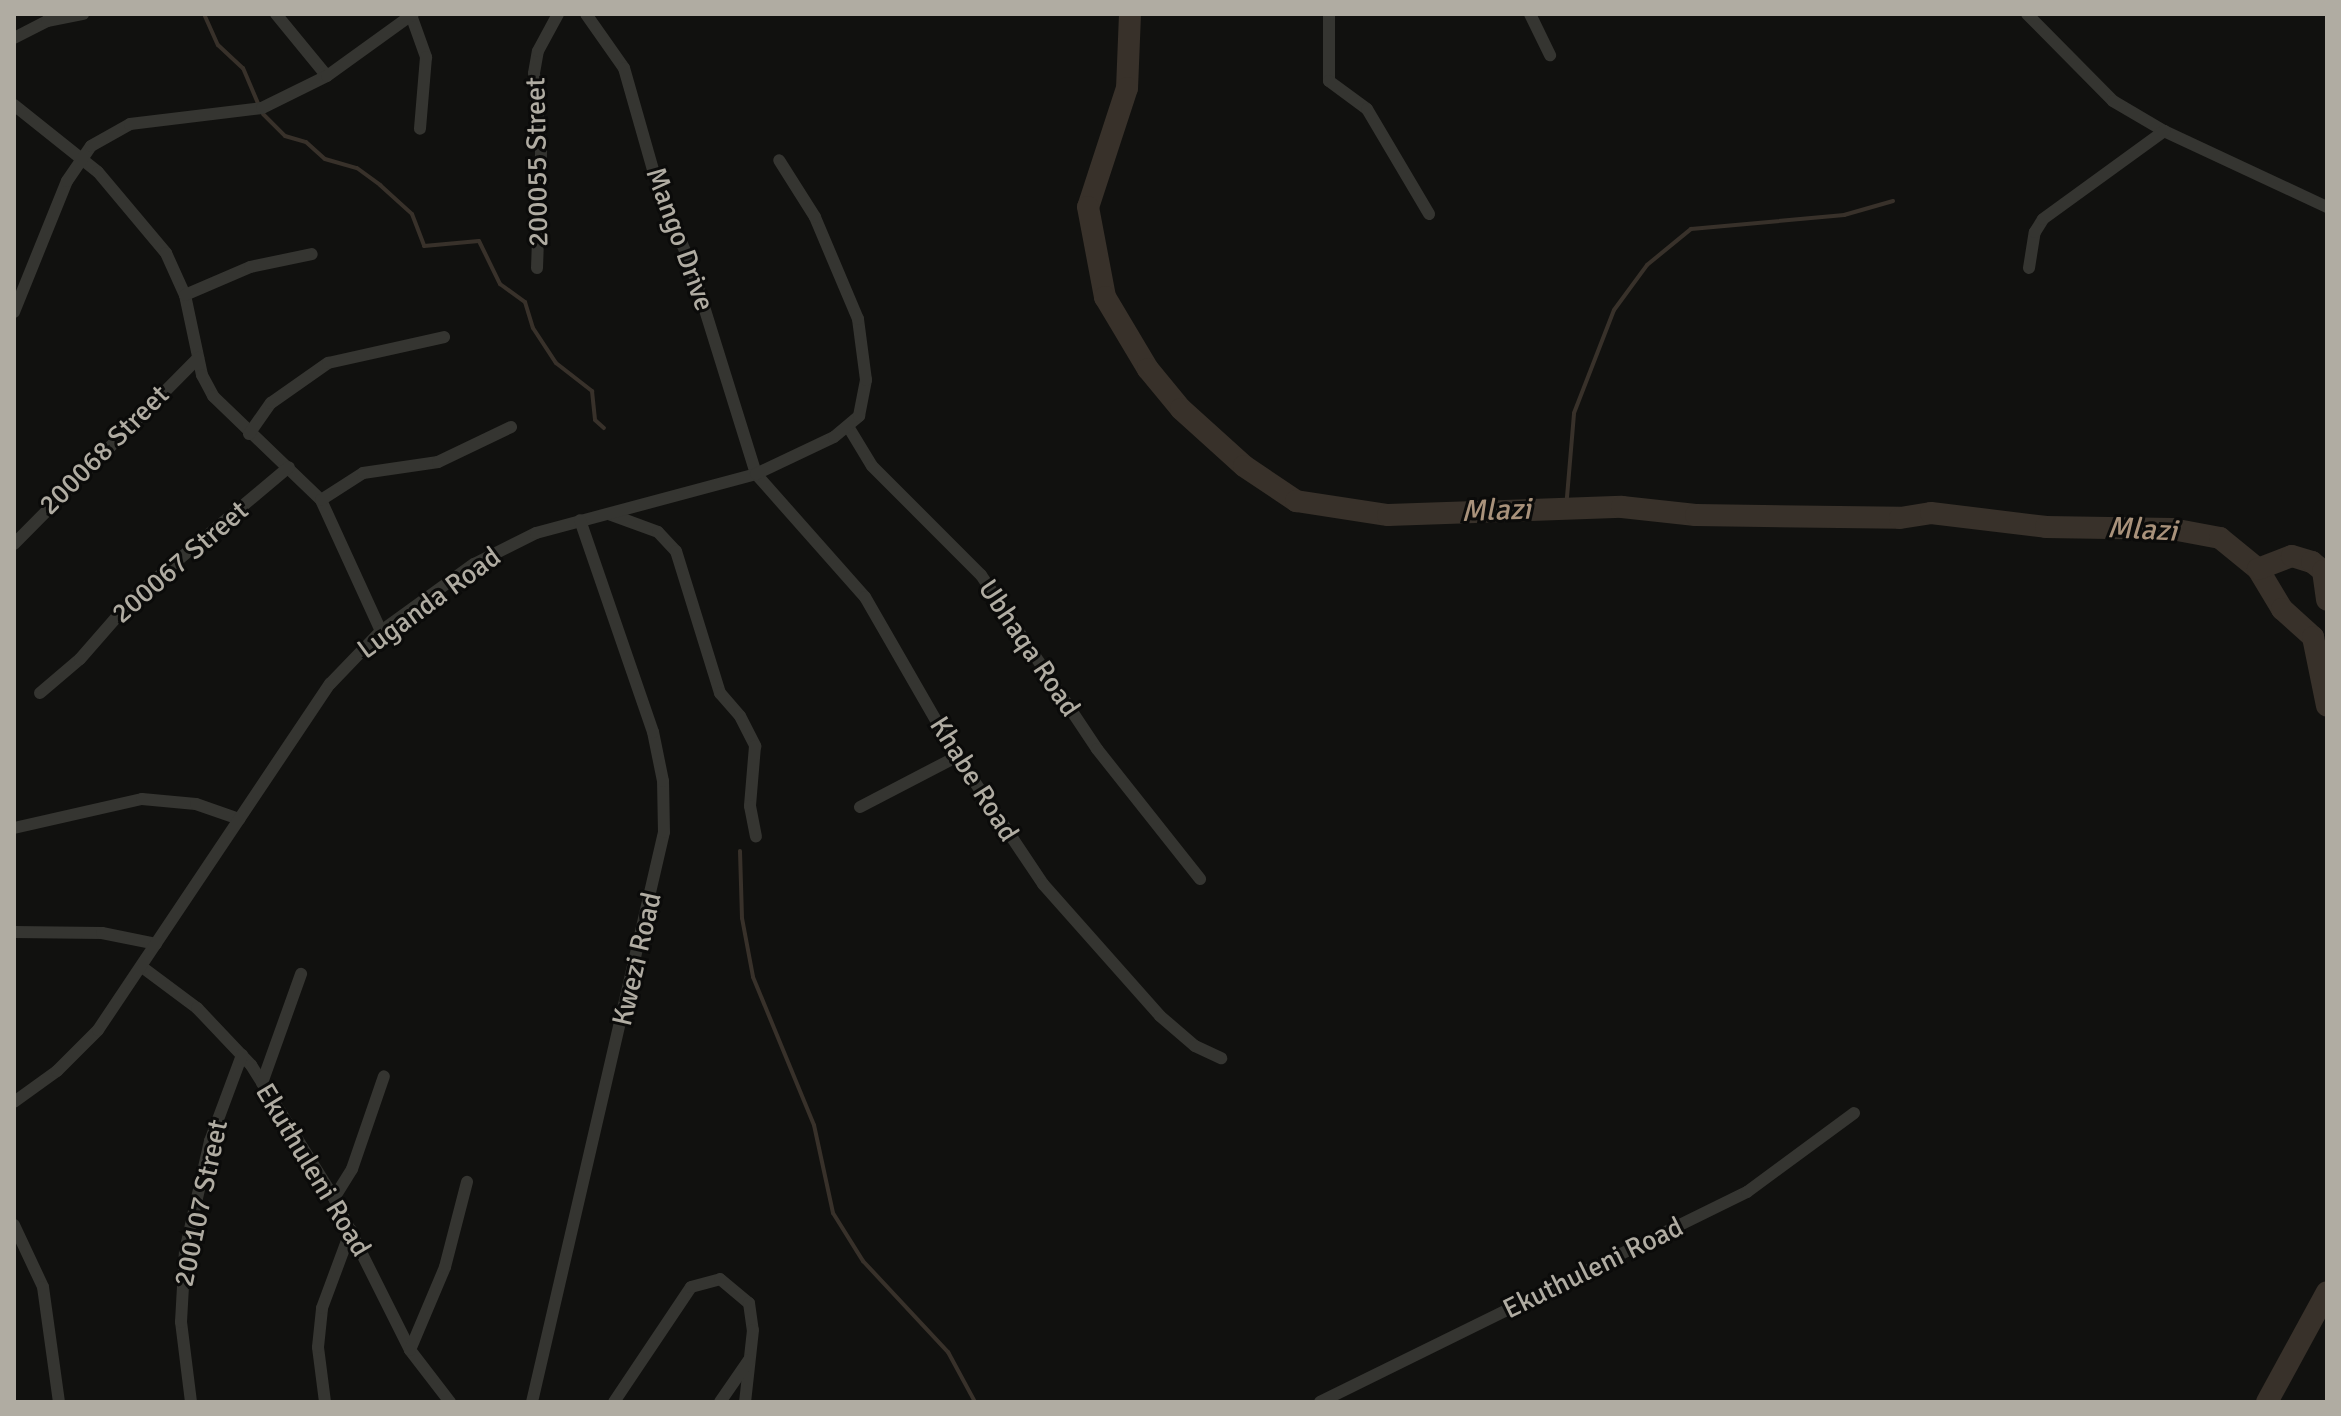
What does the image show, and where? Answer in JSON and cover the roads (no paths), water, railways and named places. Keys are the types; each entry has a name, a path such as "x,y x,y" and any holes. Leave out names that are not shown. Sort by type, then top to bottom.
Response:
{"street":[{"path":"14,38 47,21 83,14"},
{"path":"276,14 327,76"},
{"name":"200055 Street","path":"537,268 541,151 534,73 538,51 558,14"},
{"name":"Mango Drive","path":"586,14 624,68 658,187 691,265 756,474"},
{"path":"1329,14 1329,81 1367,109 1429,214"},
{"path":"1530,14 1550,55"},
{"path":"2027,14 2113,101 2164,131 2327,207"},
{"path":"14,312 80,158 109,133 130,124 242,114 327,76 412,15 426,57 420,129"},
{"path":"14,105 80,158 147,227 166,253 185,295 198,358 213,396 249,434 289,467 321,500 381,631"},
{"path":"2029,268 2035,232 2043,219 2164,131"},
{"path":"779,160 815,217 858,319 866,380 859,416 849,428"},
{"path":"185,295 250,267 312,254"},
{"path":"249,434 271,403 328,363 444,337"},
{"name":"200068 Street","path":"14,544 198,358"},
{"path":"321,500 363,473 438,462 511,427"},
{"name":"Luganda Road","path":"14,1102 98,1030 330,684 381,631 474,564 536,533 756,474 849,428"},
{"name":"Ubhaqa Road","path":"849,428 880,476 981,575 1097,749 1200,879"},
{"name":"200067 Street","path":"40,693 80,659 134,597 289,467"},
{"name":"Khabe Road","path":"756,474 865,597 1012,842 1081,928 1179,1035 1221,1058"},
{"path":"609,514 658,532 676,551 720,693 740,716 755,746 750,806 756,836"},
{"name":"Kwezi Road","path":"532,1402 664,832 663,781 653,732 580,520"},
{"path":"860,807 958,756"},
{"path":"14,828 142,799 206,806 239,819"},
{"path":"14,932 102,933 156,944"},
{"name":"Ekuthuleni Road","path":"142,967 197,1008 242,1055 262,1083 334,1198 410,1350 450,1402"},
{"path":"262,1083 301,974"},
{"name":"200107 Street","path":"191,1402 181,1322 185,1251 210,1141 242,1055"},
{"path":"334,1198 352,1169 384,1076"},
{"name":"Ekuthuleni Road","path":"1320,1402 1747,1192 1854,1113"},
{"path":"410,1350 445,1267 467,1182"},
{"path":"14,1225 43,1287 59,1402"},
{"path":"325,1402 318,1347 322,1308 351,1230"},
{"path":"614,1402 672,1310 691,1287 706,1279 731,1283 749,1303 750,1357 745,1402"},
{"path":"720,1402 750,1357"}],"waterway":[{"path":"204,14 218,45 243,68 258,103"},
{"name":"Mlazi","path":"1130,14 1127,88 1088,207 1105,297 1148,369 1181,409 1244,466 1296,501 1388,515 1622,507 1696,515 1900,518 1931,513 2046,527 2172,529 2220,538 2258,569 2282,609 2313,637 2327,706"},
{"path":"263,114 285,136 306,142 325,159 357,168 380,185 412,214 424,246 479,241 500,284 525,302 533,328 556,363 592,391 595,420 604,428"},
{"path":"1566,509 1574,413 1614,310 1647,265 1691,229 1844,215 1893,201"},
{"name":"Mlazi","path":"2258,569 2292,556 2312,562 2323,571 2327,600"},
{"path":"740,851 742,918 753,977 814,1125 833,1213 863,1261 948,1352 975,1402"},
{"name":"Mlazi","path":"2267,1402 2327,1292"}]}
